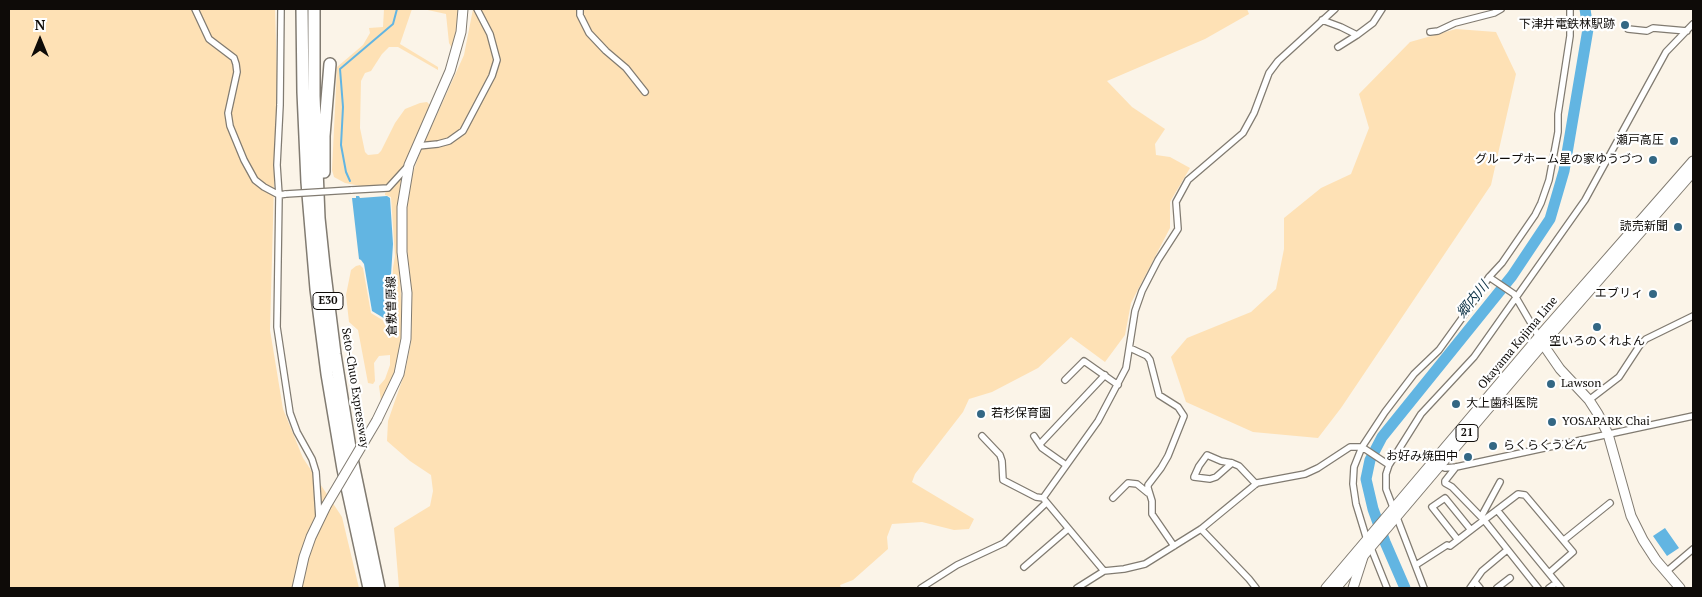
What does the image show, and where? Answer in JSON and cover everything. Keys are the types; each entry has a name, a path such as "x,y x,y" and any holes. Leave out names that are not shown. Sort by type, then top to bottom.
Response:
{"highway":[{"name":"Seto-Chuo Expressway","path":"301,9 307,182 321,332 343,469 369,588"},
{"name":"Seto-Chuo Expressway","path":"314,9 314,96 320,218 335,354 351,454 380,588"},
{"path":"320,218 323,198 324,136 330,64"}],"main road":[{"name":"倉敷曽原線","path":"297,588 304,557 319,520 377,420 398,374 406,339 407,293 402,252 402,206 409,165 450,71 460,32 463,9"},
{"name":"Okayama Kojima Line","path":"1326,588 1370,542 1693,161"},
{"name":"Okayama Kojima Line","path":"1541,341 1693,172"},
{"path":"1541,341 1560,369 1589,400 1598,414 1608,434 1631,516 1643,540 1680,588"},
{"name":"Okayama Kojima Line","path":"1393,515 1440,466 1464,432"},
{"name":"Okayama Kojima Line","path":"1339,588 1363,557 1370,542"},
{"path":"1353,588 1363,557"}],"street":[{"path":"195,9 209,38 234,58 236,72 228,113 230,126 244,160 255,180 264,187 282,194 388,188 409,165"},
{"path":"281,9 277,165 282,194 277,327 290,413 297,432 312,459 316,472 319,520"},
{"path":"418,146 449,141 463,131 492,76 497,60 490,34 477,9"},
{"path":"580,9 580,15 589,33 606,52 626,68 645,92"},
{"path":"921,588 957,565 1004,543 1044,500 1066,465 1098,421 1126,368 1135,311 1142,291 1158,260 1178,229 1176,202 1188,180 1242,133 1254,113 1269,73 1278,60 1335,9"},
{"path":"1338,47 1373,23 1382,9"},
{"path":"1430,32 1438,31 1455,23 1494,13 1501,9"},
{"path":"1387,588 1356,504 1353,484 1354,467 1362,448 1384,412 1408,382 1439,350 1490,277 1502,263 1535,215 1541,203 1549,180 1558,132 1558,114 1570,36 1570,9"},
{"path":"1322,20 1357,35"},
{"path":"1421,587 1416,565 1393,515 1385,483 1389,465 1421,414 1474,357 1515,296 1585,200 1666,52 1693,24"},
{"path":"1628,29 1647,31 1653,28 1687,30"},
{"path":"1490,277 1515,296 1541,341"},
{"path":"1589,400 1619,376 1646,339 1693,316"},
{"path":"1130,348 1147,356 1150,360 1159,395 1178,407 1184,416 1168,456 1148,485 1152,501 1152,514 1174,546"},
{"path":"1065,380 1084,361 1118,385"},
{"path":"1040,444 1104,375"},
{"path":"1440,466 1445,468 1456,467 1693,416"},
{"path":"982,436 1000,455 1003,480 1044,500 1104,571"},
{"path":"1034,436 1040,444 1066,465"},
{"path":"1077,588 1104,571 1145,564 1201,529 1256,484 1305,474 1318,468 1350,447 1362,448 1389,465"},
{"path":"1232,464 1216,477 1210,479 1194,477 1207,455 1232,464 1246,472 1256,484"},
{"path":"1456,467 1445,481 1445,484 1452,487 1483,519 1538,588"},
{"path":"1483,519 1500,482"},
{"path":"1113,498 1128,483 1137,484 1149,494"},
{"path":"1416,565 1458,540 1518,494 1525,495 1573,552 1549,573"},
{"path":"1458,540 1432,507 1446,498 1471,530"},
{"path":"1564,540 1610,503"},
{"path":"1497,510 1561,588"},
{"path":"1024,567 1068,529"},
{"path":"1201,529 1256,588"},
{"path":"1666,572 1693,549"},
{"path":"1470,588 1482,571 1507,550"},
{"path":"1497,588 1510,578"},
{"path":"1475,582 1480,588"},
{"path":"1549,588 1556,583"}],"shaded area":[{"path":"9,9 275,9 277,76 270,330 283,409 303,458 342,517 359,588 9,588"},
{"path":"384,9 412,9 400,44 438,67 438,70 398,47 389,47 371,71 365,73 361,81 360,128 365,152 368,155 378,154 381,151 395,123 405,109 427,102 431,106 407,160 392,182 385,186 366,187 345,183 334,177 332,170 337,67 363,45 370,33 369,28 383,27"},
{"path":"423,9 459,9 453,50 449,43 446,14"},
{"path":"473,9 1247,9 1249,14 1205,39 1107,81 1132,107 1165,129 1155,144 1156,155 1170,157 1190,168 1170,202 1170,228 1131,303 1125,335 1105,362 1071,337 1038,368 992,392 969,399 963,412 915,474 912,482 974,519 969,529 954,530 922,522 892,524 887,537 888,549 853,580 840,585 841,588 399,588 394,528 430,506 433,491 431,475 410,461 387,441 388,421 405,372 411,342 412,312 406,210 411,178 420,152 464,55"},
{"path":"1456,29 1496,32 1516,74 1491,185 1341,408 1318,438 1253,432 1186,402 1171,357 1187,338 1251,312 1276,289 1284,249 1284,218 1321,188 1351,174 1369,128 1359,94 1410,42"},
{"path":"402,179 397,211 403,337 400,357 393,379 381,401 379,386 385,379 390,365 390,355 379,356 374,363 375,381 373,384 368,383 358,330 349,322 346,295 351,270 360,265 363,268 371,313 384,321 391,323 398,321 392,290 395,256 391,197 385,195 385,193"}],"water":[{"path":"356,196 360,198 387,196 390,198 393,244 390,290 396,320 387,320 372,311 364,264 359,259 352,198 356,198"},
{"path":"1665,528 1679,548 1667,556 1653,536"}],"waterway":[{"path":"350,181 346,172 341,145 343,107 340,69 393,24 397,9"},
{"name":"郷内川","path":"1405,588 1373,509 1366,479 1370,460 1382,437 1512,276 1550,219 1564,171 1588,29 1585,9"}],"place":[{"name":"下津井電鉄林駅跡","path":"1625,25"},
{"name":"瀬戸高圧","path":"1674,141"},
{"name":"グループホーム星の家ゆうづつ","path":"1653,160"},
{"name":"読売新聞","path":"1678,227"},
{"name":"エブリィ","path":"1653,294"},
{"name":"空いろのくれよん","path":"1597,327"},
{"name":"Lawson","path":"1551,384"},
{"name":"大上歯科医院","path":"1456,404"},
{"name":"若杉保育園","path":"981,414"},
{"name":"YOSAPARK Chai","path":"1552,422"},
{"name":"らくらくうどん","path":"1493,446"},
{"name":"お好み焼田中","path":"1468,457"}]}
